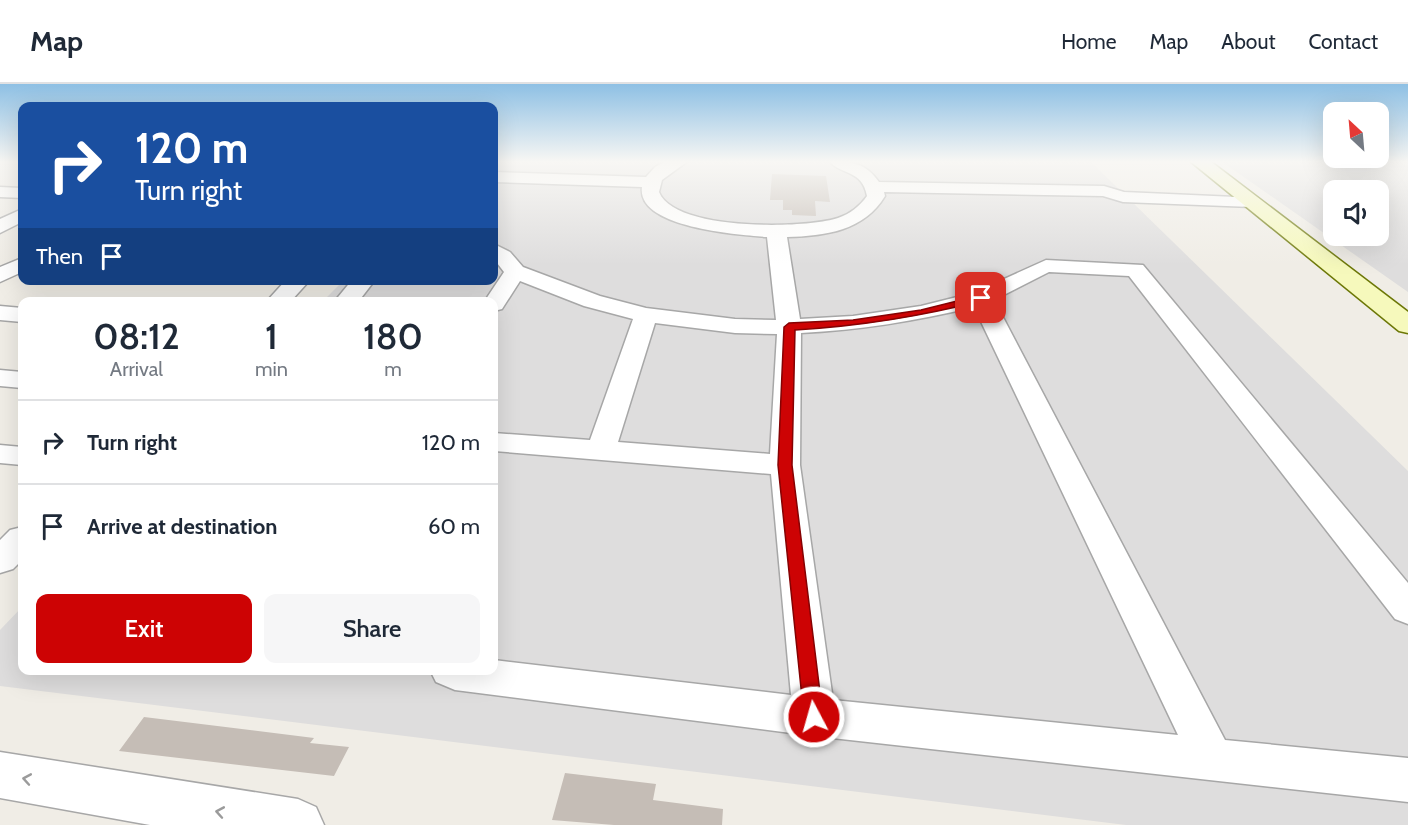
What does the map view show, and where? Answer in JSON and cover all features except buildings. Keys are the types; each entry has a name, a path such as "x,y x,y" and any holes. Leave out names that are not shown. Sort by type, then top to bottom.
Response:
{"main road":[{"path":"1245,196 1408,325"}],"street":[{"path":"651,196 668,212 696,223 737,231 776,232 809,230 842,222 864,212 876,196"},
{"path":"1119,196 1245,196"},
{"path":"1,225 18,217"},
{"path":"776,232 789,327 785,465 814,717"},
{"path":"498,253 515,272 592,301 646,315 735,326 789,327 853,323 921,313 981,298 1046,266 1135,270 1408,609"},
{"path":"0,276 18,267"},
{"path":"498,298 515,272"},
{"path":"349,297 360,285"},
{"path":"981,298 1214,761"},
{"path":"0,313 18,315"},
{"path":"601,450 646,315"},
{"path":"0,378 18,380"},
{"path":"498,442 785,465"},
{"path":"0,454 18,456"},
{"path":"0,560 18,543"},
{"path":"0,560 18,559"},
{"path":"463,675 814,717 1408,780"},
{"path":"0,775 298,825"}],"shaded area":[{"path":"498,196 1125,196 1408,471 1408,825 1126,825 0,686 0,630 18,611 18,675 498,675 498,297 327,297 339,285 498,285"},
{"path":"1270,196 1323,196 1323,232"},
{"path":"1389,196 1408,196 1408,292 1342,246 1389,246"}],"route":[{"path":"814,717 785,465 789,327 853,323 921,313 981,298"}]}
